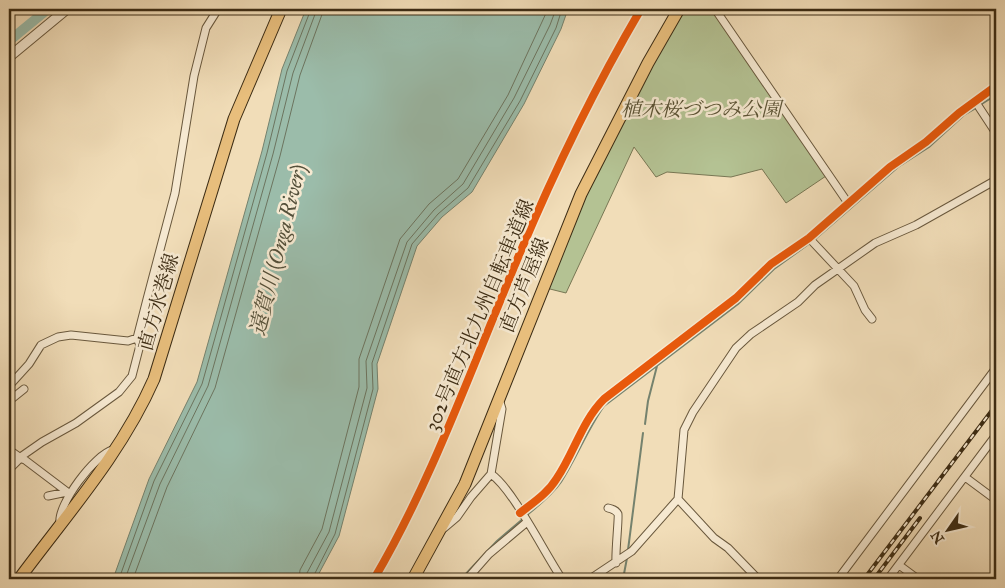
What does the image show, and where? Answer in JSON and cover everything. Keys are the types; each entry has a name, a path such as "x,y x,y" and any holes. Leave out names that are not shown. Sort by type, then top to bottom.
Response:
{"main road":[{"name":"直方水巻線","path":"19,579 116,450 144,403 154,379 234,119 280,9"},
{"name":"直方芦屋線","path":"413,579 442,530 465,484 581,194 648,63 679,9"}],"street":[{"path":"9,57 67,9"},
{"path":"9,468 19,458 42,442 76,423 128,384 132,376 140,345 137,338 175,193 194,76 202,41 206,28 218,9"},
{"path":"715,9 848,203"},
{"path":"521,513 538,500 557,478 589,418 604,399 736,298 771,264 809,238 890,167 926,142 996,86"},
{"path":"975,101 996,133"},
{"path":"590,579 632,551 678,499 684,430 722,366 736,348 751,334 798,302 815,285 875,242 916,225 996,180"},
{"path":"809,238 854,286 865,310 872,319"},
{"path":"9,386 29,364 41,345 58,337 70,335 128,341 137,338"},
{"path":"838,579 996,368"},
{"path":"9,401 24,389"},
{"path":"442,530 457,517 470,496 491,474 502,409 499,398"},
{"path":"888,579 996,435"},
{"path":"60,525 59,518 68,493 93,465 110,450 116,450"},
{"path":"9,451 25,460 68,493"},
{"path":"491,474 497,478 521,513 562,579"},
{"path":"965,477 996,500"},
{"path":"48,496 68,493"},
{"path":"678,499 714,538 728,548 758,579"},
{"path":"608,508 616,512 619,517 614,551 616,563"},
{"path":"467,579 489,554 526,522"},
{"path":"899,565 918,579"}],"green space":[{"name":"植木桜づつみ公園","path":"683,9 712,9 826,176 786,203 762,169 731,177 667,172 656,177 634,147 566,293 546,288 582,199"}],"water":[{"name":"遠賀川 (Onga River)","path":"306,9 568,9 561,29 524,104 472,192 442,217 417,246 377,364 378,389 339,536 316,579 113,579 149,479 197,382 262,151 282,69"}],"waterway":[{"path":"9,41 48,9"},
{"path":"980,105 996,95"},
{"path":"814,240 898,167 929,147 964,115 976,108"},
{"path":"527,515 549,496 561,482 592,424 604,406 738,304 774,269 810,243"},
{"path":"645,424 648,401 657,366"},
{"path":"628,550 643,433"},
{"path":"461,579 497,541 524,518"},
{"path":"623,579 627,558"}],"railway":[{"path":"864,579 996,405"},
{"path":"874,579 920,518"}],"cycle path":[{"name":"302号直方北九州自転車道線","path":"374,579 428,475 550,185 584,113 641,9"},
{"path":"520,513 540,497 553,483 590,417 604,399 736,298 771,264 809,238 890,167 926,142 959,113 996,86"}]}
